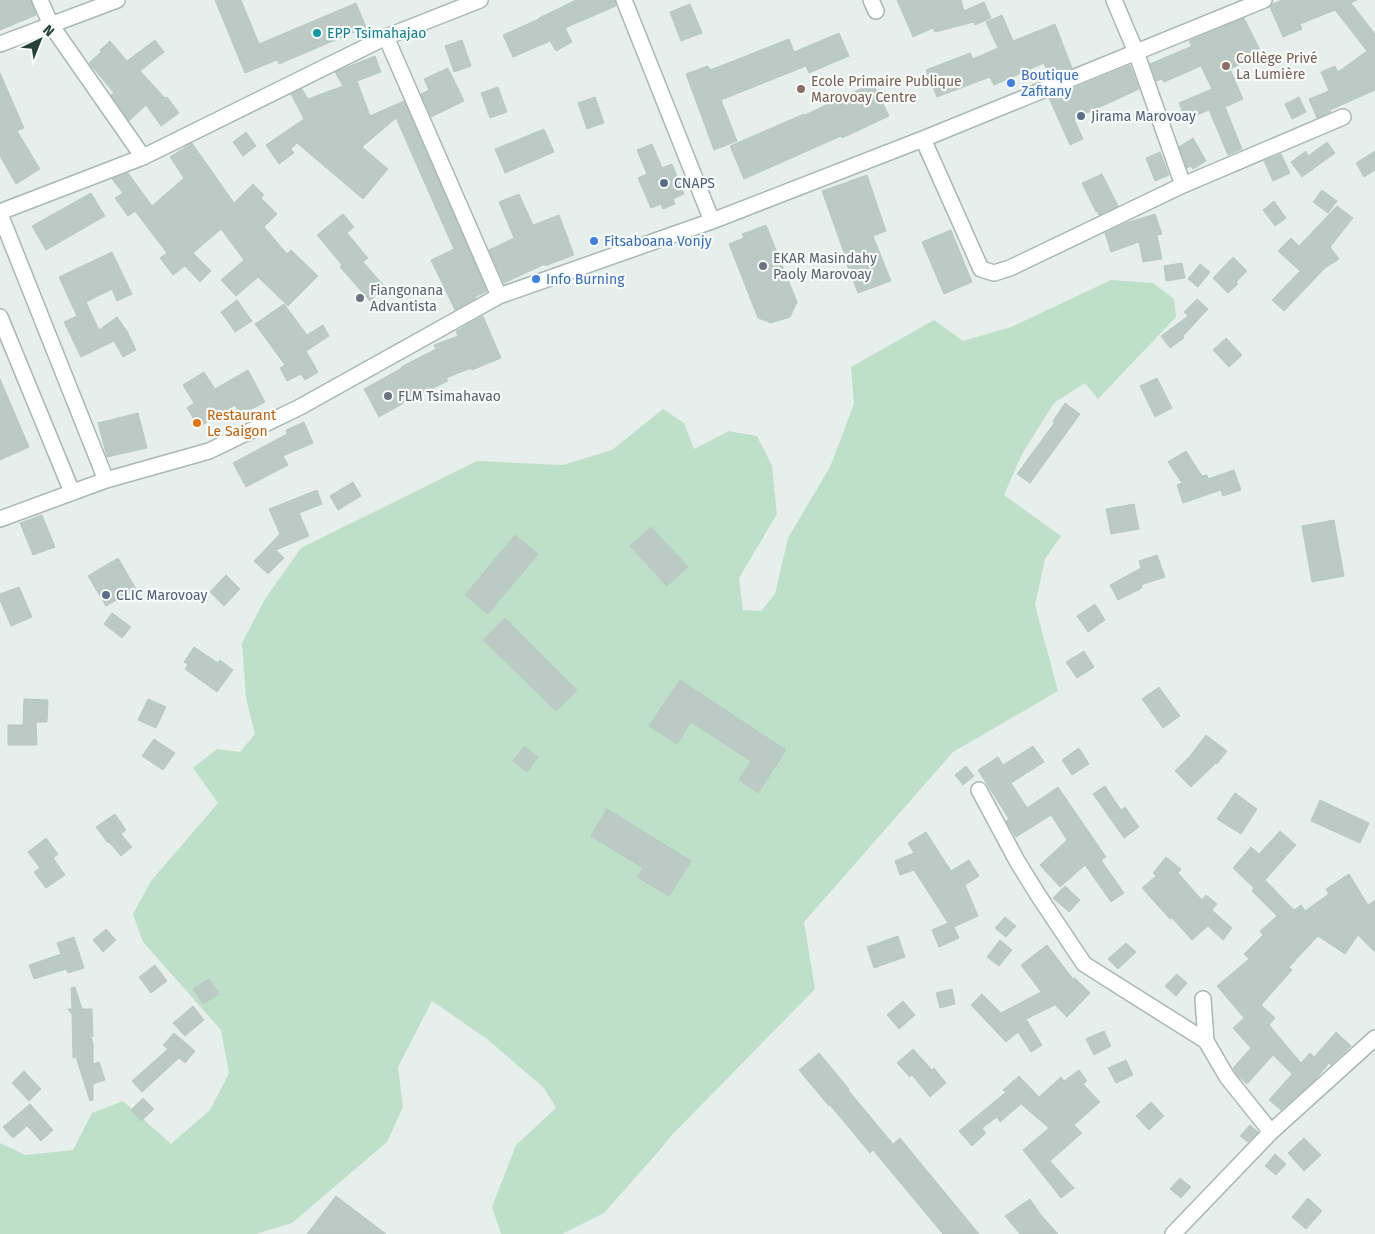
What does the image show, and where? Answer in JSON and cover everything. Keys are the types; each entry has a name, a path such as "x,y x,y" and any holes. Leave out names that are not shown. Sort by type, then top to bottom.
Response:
{"street":[{"path":"40,0 51,25 143,157"},
{"path":"0,44 117,0"},
{"path":"106,480 0,213 143,157 386,37 480,0"},
{"path":"624,0 712,221"},
{"path":"1114,0 1136,52 1183,185"},
{"path":"0,519 106,480 209,451 300,407 499,296 712,221 923,139 1264,0"},
{"path":"386,37 499,296"},
{"path":"923,139 981,269 994,273 1010,268 1183,185 1343,117"},
{"path":"0,317 72,492"},
{"path":"979,790 1017,861 1084,964 1206,1042 1227,1076 1272,1132"},
{"path":"1203,999 1206,1042"},
{"path":"1173,1234 1272,1132 1375,1038"}],"green space":[{"path":"1111,280 1153,283 1174,299 1176,317 1098,399 1085,383 1054,403 1022,454 1004,495 1061,536 1045,559 1035,605 1058,691 953,752 804,922 815,989 670,1137 604,1213 562,1234 501,1234 492,1207 516,1145 556,1108 544,1088 487,1039 432,1001 398,1067 403,1107 387,1142 292,1223 256,1234 0,1234 0,1143 25,1155 73,1150 92,1113 123,1101 171,1144 210,1110 229,1073 221,1030 143,942 133,914 151,881 218,803 193,768 217,749 240,752 255,734 246,698 242,643 265,599 301,548 477,461 563,465 612,450 663,409 684,423 694,449 729,431 757,436 772,466 777,514 739,578 743,610 761,611 775,594 788,538 830,467 854,404 851,367 934,320 963,341 1011,327"}],"building":[{"path":"0,0 31,0 36,15 0,30"},
{"path":"215,0 241,0 259,44 356,3 366,27 279,64 277,60 245,73"},
{"path":"576,0 615,0 616,6 565,28 572,42 556,51 550,41 513,57 503,35"},
{"path":"897,0 961,0 964,11 984,2 991,18 975,25 974,22 935,32 933,28 913,37"},
{"path":"1283,0 1357,0 1351,3 1375,34 1375,90 1330,110 1331,112 1317,118 1309,99 1329,91 1321,72 1335,66 1338,72 1367,51 1335,10 1300,24 1302,29 1283,37 1270,7 1272,4"},
{"path":"690,4 702,33 681,41 670,12"},
{"path":"1002,15 1013,41 1055,24 1072,68 1049,77 1044,63 994,85 990,77 937,97 926,70 970,53 973,59 998,48 986,22"},
{"path":"1244,18 1262,54 1230,69 1243,99 1225,107 1242,149 1228,155 1209,110 1186,120 1179,103 1212,89 1201,66 1164,82 1162,79 1156,81 1150,64 1192,46 1189,41"},
{"path":"839,33 849,56 809,73 806,66 721,100 737,141 714,150 686,74 708,66 710,70 789,39 794,52"},
{"path":"155,40 164,52 140,71 165,98 167,97 179,113 161,126 146,105 129,121 111,95 114,93 89,63 110,41 127,61"},
{"path":"462,40 471,66 454,72 445,46"},
{"path":"375,56 381,72 357,81 370,116 404,101 487,291 455,310 431,260 454,249 396,118 362,147 388,169 363,199 297,143 291,149 294,153 279,164 266,145 304,119 291,94 302,89 308,99 343,86 335,72"},
{"path":"1130,65 1139,89 1074,119 1083,139 1070,145 1049,98"},
{"path":"448,68 464,101 431,117 421,94 429,90 424,79"},
{"path":"0,73 24,128 17,131 40,169 16,184 0,156"},
{"path":"873,83 889,116 744,179 730,146 805,115"},
{"path":"498,87 507,112 490,118 481,93"},
{"path":"595,97 604,123 587,129 578,103"},
{"path":"1299,97 1306,112 1292,119 1285,104"},
{"path":"544,129 554,152 505,173 495,149"},
{"path":"246,132 256,146 243,156 233,142"},
{"path":"1193,138 1206,161 1193,169 1191,166 1187,168 1179,147"},
{"path":"1327,142 1335,153 1302,177 1291,162 1306,151 1308,156"},
{"path":"192,143 234,203 253,184 264,195 261,198 277,214 264,227 287,254 291,250 318,276 288,306 258,277 236,296 221,280 244,260 221,229 193,253 211,271 200,282 185,266 173,275 160,258 167,253 135,211 128,216 115,198 123,193 112,179 128,173 152,206 184,178 170,157"},
{"path":"652,144 662,168 672,164 684,194 673,199 675,204 663,209 661,204 651,208 638,178 647,174 637,150"},
{"path":"1375,151 1375,170 1364,177 1356,163"},
{"path":"1160,152 1169,175 1155,181 1146,158"},
{"path":"1281,154 1290,173 1273,181 1264,161"},
{"path":"1102,174 1118,206 1099,215 1082,183"},
{"path":"867,175 886,231 873,236 891,281 858,293 822,191"},
{"path":"1322,190 1337,201 1328,213 1313,202"},
{"path":"91,193 105,216 46,250 32,226"},
{"path":"519,194 533,225 559,215 574,255 545,266 545,264 504,283 489,250 514,238 499,202"},
{"path":"1274,201 1286,218 1275,226 1263,210"},
{"path":"1337,206 1353,218 1330,247 1339,259 1325,268 1284,311 1272,300 1300,271 1278,251 1291,238 1299,246"},
{"path":"343,214 354,227 347,233 368,258 363,262 385,287 370,301 340,267 342,265 317,235"},
{"path":"1155,214 1162,234 1157,235 1162,259 1143,262 1139,242 1111,252 1105,233 1126,223"},
{"path":"766,225 797,302 790,317 771,323 758,318 729,244 744,238 742,234"},
{"path":"951,230 972,282 944,294 922,242"},
{"path":"112,252 132,294 117,301 112,289 86,302 99,330 117,317 127,331 136,350 123,357 114,341 81,357 64,322 77,316 59,277"},
{"path":"1233,257 1247,271 1236,282 1238,284 1228,293 1213,278"},
{"path":"1182,263 1185,278 1166,281 1164,266"},
{"path":"1200,264 1210,272 1198,287 1188,279"},
{"path":"1197,299 1208,309 1183,336 1184,338 1170,348 1161,336 1188,316 1184,312"},
{"path":"237,300 252,321 235,332 221,312"},
{"path":"284,304 307,335 323,325 329,336 306,351 318,372 305,380 301,374 287,381 280,368 285,365 255,324"},
{"path":"483,316 501,358 446,378 448,381 416,396 379,417 364,389 436,349 434,345 458,336 456,331"},
{"path":"1226,338 1242,355 1229,367 1213,350"},
{"path":"248,370 265,402 240,415 235,405 199,427 187,408 194,403 183,385 204,372 215,389"},
{"path":"1157,378 1172,408 1155,417 1140,386"},
{"path":"0,379 29,447 0,460"},
{"path":"1065,403 1080,414 1030,483 1017,474 1055,422 1053,421"},
{"path":"138,413 147,448 107,457 98,423"},
{"path":"304,422 313,443 283,456 288,465 246,487 233,463 287,434 286,430"},
{"path":"1186,451 1202,476 1207,475 1208,479 1234,470 1241,490 1223,496 1221,490 1183,503 1177,485 1182,483 1168,462"},
{"path":"353,482 361,496 338,510 330,496"},
{"path":"317,490 322,504 299,513 309,536 276,550 284,558 268,574 254,561 280,534 269,509"},
{"path":"1134,504 1139,529 1111,534 1106,509"},
{"path":"42,515 55,547 33,555 20,523"},
{"path":"1334,520 1344,576 1312,582 1302,526"},
{"path":"651,527 688,567 667,586 630,546"},
{"path":"515,535 538,554 488,614 465,595"},
{"path":"1157,555 1165,577 1141,585 1142,588 1118,600 1110,585 1141,568 1139,561"},
{"path":"118,558 136,589 106,606 88,576"},
{"path":"226,575 240,589 224,606 210,592"},
{"path":"19,587 32,617 11,626 0,600 0,594"},
{"path":"1095,604 1105,620 1088,632 1077,616"},
{"path":"112,613 131,627 122,638 104,624"},
{"path":"505,618 577,690 556,711 483,640"},
{"path":"194,647 218,663 220,660 233,670 217,692 185,669 188,664 184,662"},
{"path":"1084,651 1094,667 1077,678 1066,662"},
{"path":"680,680 786,750 758,793 739,780 751,761 691,722 677,744 649,726"},
{"path":"1159,687 1180,716 1163,728 1142,699"},
{"path":"24,699 48,700 47,722 36,722 37,745 8,745 8,725 23,725"},
{"path":"148,699 166,707 156,728 138,720"},
{"path":"1206,735 1227,751 1217,764 1191,787 1175,771 1190,756"},
{"path":"154,739 175,753 163,770 142,756"},
{"path":"524,746 538,757 527,772 513,761"},
{"path":"1033,746 1044,762 1011,783 1027,808 1058,787 1106,857 1101,860 1124,893 1111,902 1085,865 1060,887 1040,865 1067,840 1051,815 1016,837 1006,821 1009,819 978,770 998,757 1003,765"},
{"path":"1079,748 1089,764 1072,775 1062,760"},
{"path":"966,766 974,776 963,785 955,775"},
{"path":"1105,786 1121,810 1125,807 1139,827 1124,838 1093,794"},
{"path":"1235,793 1257,809 1241,834 1217,819"},
{"path":"1320,800 1369,823 1360,843 1311,821"},
{"path":"607,809 691,861 669,896 637,877 643,868 591,836"},
{"path":"115,814 126,830 121,834 132,847 121,856 96,827"},
{"path":"1280,831 1296,845 1265,880 1294,910 1301,905 1305,911 1329,894 1326,889 1349,874 1368,905 1375,900 1375,952 1358,935 1345,954 1318,936 1289,967 1292,970 1261,1005 1275,1018 1269,1025 1301,1063 1310,1053 1314,1057 1336,1032 1351,1046 1331,1065 1329,1063 1315,1080 1281,1110 1269,1100 1292,1074 1273,1055 1247,1084 1238,1076 1233,1068 1251,1048 1233,1028 1244,1018 1217,986 1249,959 1244,954 1263,935 1260,931 1277,916 1252,891 1254,888 1233,868 1251,847 1259,854"},
{"path":"926,832 951,871 969,860 979,876 965,885 978,916 954,927 959,938 939,947 932,930 948,923 914,870 900,875 895,861 914,853 908,843"},
{"path":"46,838 58,854 53,858 65,875 46,888 34,872 40,868 28,852"},
{"path":"1166,857 1181,869 1178,873 1202,900 1206,895 1217,904 1212,910 1232,928 1223,940 1208,926 1192,940 1142,888 1156,876 1153,873"},
{"path":"1065,886 1080,900 1069,912 1053,898"},
{"path":"1005,917 1016,926 1006,937 995,928"},
{"path":"106,929 116,940 103,952 93,940"},
{"path":"898,936 905,957 874,968 867,947"},
{"path":"74,937 84,968 68,973 66,969 34,979 29,965 61,954 57,943"},
{"path":"1000,940 1012,950 999,966 987,957"},
{"path":"1126,943 1136,952 1118,969 1108,959"},
{"path":"1047,945 1073,979 1075,978 1090,993 1067,1017 1055,1005 1026,1019 1042,1045 1031,1052 1018,1032 1006,1042 971,1005 982,994 1001,1013 1041,992 1021,965"},
{"path":"155,965 167,981 151,993 139,977"},
{"path":"1177,974 1187,983 1176,996 1165,986"},
{"path":"209,979 219,994 203,1004 193,989"},
{"path":"75,987 82,1009 92,1009 93,1037 90,1034 93,1043 93,1064 99,1062 105,1080 93,1084 93,1100 90,1101 76,1057 73,1058 72,1014 68,1009 72,1009 71,988"},
{"path":"952,989 955,1004 940,1008 936,993"},
{"path":"903,1001 915,1015 899,1029 887,1015"},
{"path":"193,1006 204,1020 185,1036 173,1023"},
{"path":"1104,1031 1111,1046 1094,1055 1086,1039"},
{"path":"174,1033 195,1051 185,1063 179,1058 142,1092 132,1081 168,1049 163,1045"},
{"path":"913,1049 932,1070 934,1068 946,1083 930,1097 912,1075 910,1077 897,1063"},
{"path":"819,1053 893,1144 900,1138 979,1234 943,1234 873,1150 870,1153 799,1070"},
{"path":"1126,1060 1133,1075 1116,1083 1108,1068"},
{"path":"1079,1070 1087,1081 1083,1084 1100,1102 1074,1125 1082,1133 1050,1161 1074,1188 1061,1198 1023,1150 1049,1128 1021,1104 1000,1122 997,1117 982,1128 986,1133 972,1146 959,1131 1006,1092 1003,1090 1019,1076 1039,1097 1061,1077 1064,1081"},
{"path":"24,1071 41,1089 29,1101 12,1083"},
{"path":"143,1098 154,1109 141,1121 131,1110"},
{"path":"1151,1102 1164,1116 1149,1130 1136,1116"},
{"path":"30,1104 53,1130 41,1141 27,1126 13,1138 3,1127"},
{"path":"1250,1125 1258,1132 1248,1142 1240,1136"},
{"path":"1304,1138 1321,1155 1304,1171 1288,1153"},
{"path":"1275,1154 1286,1164 1276,1175 1265,1166"},
{"path":"1180,1178 1191,1187 1181,1198 1170,1189"},
{"path":"336,1196 386,1234 307,1234"},
{"path":"1308,1198 1322,1211 1306,1229 1292,1217"},
{"path":"1030,1199 1058,1234 1020,1234 1005,1216"}],"place":[{"name":"EPP Tsimahajao","path":"317,33"},
{"name":"Collège Privé La Lumière","path":"1226,66"},
{"name":"Boutique Zafitany","path":"1011,83"},
{"name":"Ecole Primaire Publique Marovoay Centre","path":"801,89"},
{"name":"Jirama Marovoay","path":"1081,116"},
{"name":"CNAPS","path":"664,183"},
{"name":"Fitsaboana Vonjy","path":"594,241"},
{"name":"EKAR Masindahy Paoly Marovoay","path":"763,266"},
{"name":"Info Burning","path":"536,279"},
{"name":"Fiangonana Advantista","path":"360,298"},
{"name":"FLM Tsimahavao","path":"388,396"},
{"name":"Restaurant Le Saigon","path":"197,423"},
{"name":"CLIC Marovoay","path":"106,595"}]}
